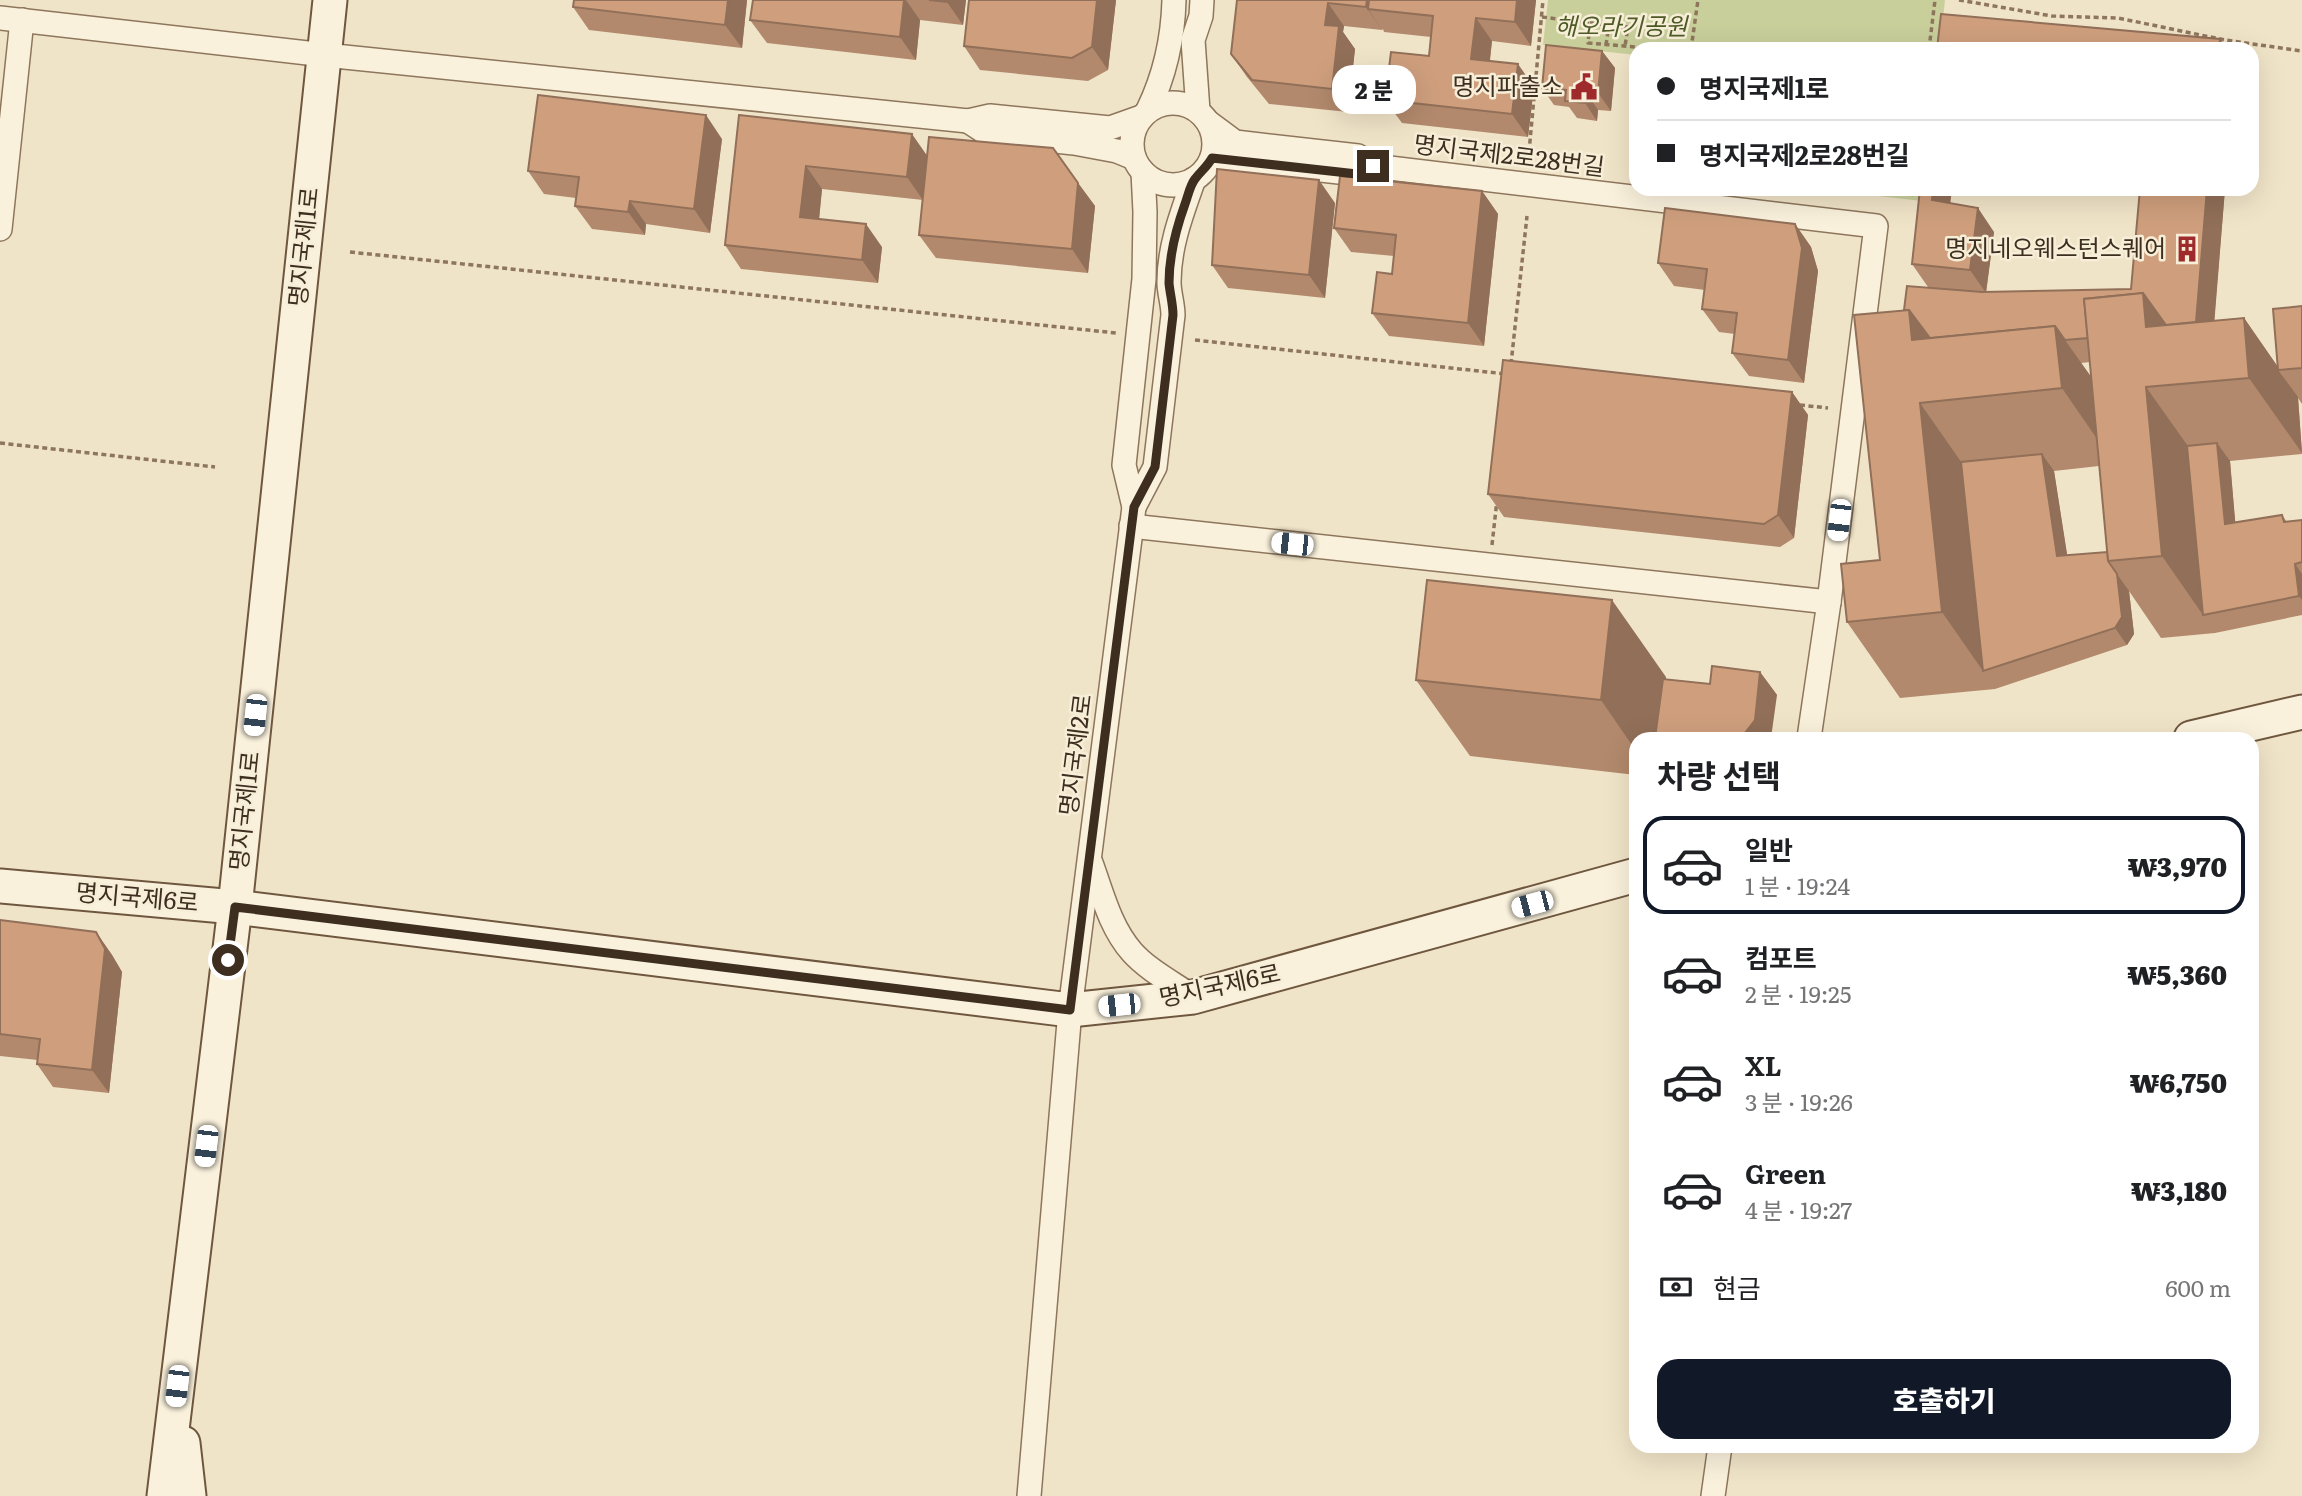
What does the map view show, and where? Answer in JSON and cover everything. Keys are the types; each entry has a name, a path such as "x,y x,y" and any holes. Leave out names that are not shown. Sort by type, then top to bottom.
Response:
{"street":[{"name":"명지국제1로","path":"169,1491 177,1386 235,907 330,0"},
{"path":"1138,165 1131,147 1132,132 1158,88 1167,58 1174,0"},
{"path":"1202,0 1201,16 1193,40 1203,116"},
{"path":"0,229 11,19 325,55 968,121 990,116 1110,128 1160,104 1173,102 1186,104 1203,116 1213,132 1214,146 1212,158 1194,179 1182,184 1167,185 1154,181 1117,150 988,134 968,121"},
{"name":"명지국제2로28번길","path":"1203,116 1235,142 1358,156 1373,166 1876,226 1829,602 1810,732"},
{"name":"명지국제2로28번길","path":"1212,158 1357,174 1373,166"},
{"name":"명지국제2로","path":"1133,517 1124,465 1144,279 1145,212 1138,165"},
{"name":"명지국제2로","path":"1029,1496 1070,1010 1089,856 1133,517 1155,467 1173,315 1169,285 1171,260 1175,235 1194,179"},
{"path":"1133,517 1829,602"},
{"path":"1813,708 1825,732"},
{"path":"2217,732 2302,712"},
{"path":"1089,856 1114,925 1125,943 1143,962 1193,998"},
{"name":"명지국제6로","path":"0,886 235,907 1070,1010 1193,998 1629,877"},
{"path":"1713,1496 1719,1453"}],"path":[{"path":"1529,152 1543,0"},
{"path":"1692,42 1698,0"},
{"path":"1931,42 1935,0"},
{"path":"1959,0 2052,16 2118,18 2239,42"},
{"path":"1542,17 1628,27 1625,47"},
{"path":"1590,23 1588,43 1629,47"},
{"path":"1606,44 1609,25"},
{"path":"2259,45 2302,51"},
{"path":"1195,340 1510,374 1527,216"},
{"path":"350,252 1122,334"},
{"path":"1800,405 1828,408"},
{"path":"0,443 215,467"},
{"path":"1492,548 1497,494"}],"green space":[{"name":"해오라기공원","path":"1548,0 1945,0 1941,42 1629,42 1629,54 1543,45"},
{"path":"1878,196 1923,196 1922,201"}],"building":[{"path":"574,0 728,0 725,25 573,7"},
{"path":"753,0 904,0 900,37 750,20"},
{"path":"969,0 1097,0 1092,47 1072,58 964,46"},
{"path":"1237,0 1367,0 1366,7 1328,3 1325,25 1339,26 1332,89 1252,80 1231,54"},
{"path":"1369,0 1517,0 1515,22 1476,18 1471,59 1518,64 1512,114 1385,100 1391,52 1429,56 1433,16 1368,9"},
{"path":"1941,14 2220,39 2220,42 1938,42"},
{"path":"1546,45 1602,51 1598,93 1586,92 1585,103 1565,101 1566,90 1542,88"},
{"path":"538,95 706,115 694,209 630,201 628,212 575,206 579,177 528,171"},
{"path":"739,115 912,134 907,177 806,166 800,217 866,224 862,260 725,245"},
{"path":"929,137 1053,148 1078,183 1072,249 919,235"},
{"path":"1217,169 1319,180 1309,275 1212,265"},
{"path":"1340,176 1482,191 1468,323 1372,313 1377,272 1392,274 1396,235 1334,228"},
{"path":"1919,196 1932,196 1932,200 1978,208 1970,270 1912,264"},
{"path":"2139,196 2206,196 2196,322 2166,325 2143,293 2084,299 2088,338 2065,340 2055,326 1930,338 1909,310 1904,310 1907,286 1982,292 2131,289"},
{"path":"1665,208 1795,224 1802,248 1788,360 1732,353 1737,313 1702,309 1707,269 1658,263"},
{"path":"2143,293 2146,327 2244,318 2249,378 2146,387 2162,556 2108,561 2084,299"},
{"path":"2302,306 2302,368 2278,370 2273,309"},
{"path":"1909,310 1912,340 2055,326 2062,388 1920,403 1942,612 1847,622 1841,564 1880,560 1854,315"},
{"path":"1503,360 1792,392 1778,515 1764,524 1488,494"},
{"path":"2217,443 2225,524 2282,515 2284,522 2302,520 2302,562 2295,564 2299,596 2203,615 2187,446"},
{"path":"2042,454 2057,556 2107,552 2108,561 2117,574 2122,617 2115,628 1983,671 1961,462"},
{"path":"1427,580 1612,600 1601,700 1416,680"},
{"path":"1712,666 1760,672 1755,720 1746,732 1656,732 1663,679 1710,684"},
{"path":"0,920 96,932 105,949 92,1070 37,1064 40,1039 0,1034"}],"place":[{"name":"명지파출소","path":"1584,87"},
{"name":"명지네오웨스턴스퀘어","path":"2187,249"}],"route":[{"path":"228,960 235,907 1070,1010 1134,507 1155,467 1173,315 1169,285 1171,260 1175,235 1194,179 1212,158 1357,174 1373,166"}]}
